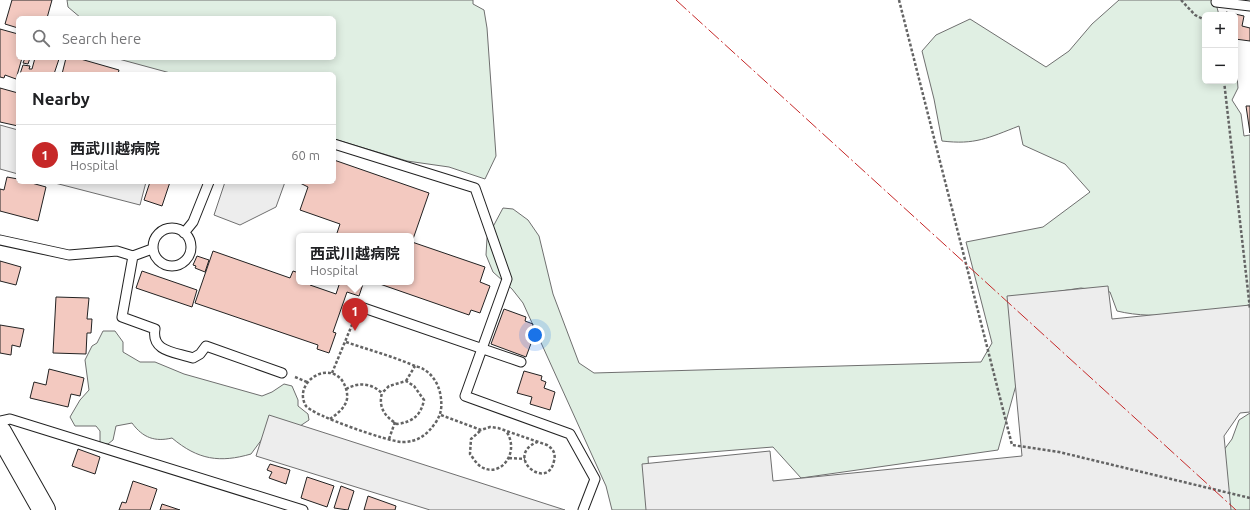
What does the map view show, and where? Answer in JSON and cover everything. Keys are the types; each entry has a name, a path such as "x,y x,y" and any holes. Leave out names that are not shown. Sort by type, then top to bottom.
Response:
{"main road":[{"path":"0,432 44,510"}],"lane":[{"path":"1216,2 1250,6"},
{"path":"336,145 475,188 507,279 465,396 570,434 595,479 583,510"},
{"path":"184,233 193,222 208,184"},
{"path":"178,229 184,233 191,246 190,253 180,265 166,266 155,256 152,249 153,242 163,230 178,229"},
{"path":"0,240 69,255 117,251 133,256 152,249"},
{"path":"133,256 122,317 155,329 153,337 156,344 162,348 193,358 200,354 206,346 282,373"},
{"path":"358,306 521,362"},
{"path":"0,421 10,419 304,510"}],"path":[{"path":"899,0 1012,445 1059,452 1250,498"},
{"path":"1181,0 1195,15 1202,18"},
{"path":"1224,84 1250,309"},
{"path":"332,373 346,342 358,306"},
{"path":"330,419 342,408 347,399 346,389 342,380 328,372 315,375 307,382 303,399 310,410 330,419 401,442 419,440 427,434 440,415 440,389 434,380 423,369 407,362 346,342"},
{"path":"406,381 419,392 424,400 422,407 419,414 413,420 406,423 394,422 390,420 381,408 380,399 382,393 389,386 406,381 415,366"},
{"path":"346,389 354,385 370,385 382,393"},
{"path":"440,415 481,430"},
{"path":"389,439 394,422"},
{"path":"506,430 510,436 512,445 509,458 506,463 493,469 481,467 476,463 470,454 471,439 481,430 490,427 506,430 537,442 552,448 555,456 551,468 544,472 538,473 530,470 525,460 526,452 532,444 537,442"},
{"path":"509,458 525,460"}],"green space":[{"path":"67,0 473,0 473,4 484,10 487,28 496,156 485,179 449,167 407,161 336,140 336,72 167,72 122,60 336,60 336,16 79,16 68,7"},
{"path":"1119,0 1215,0 1218,12 1202,12 1202,84 1238,84 1238,88 1232,100 1241,114 1244,136 1250,135 1250,304 1246,306 1182,314 1149,315 1117,311 1110,292 1081,288 1014,298 1018,378 998,450 801,478 773,447 648,457 651,510 612,510 606,486 523,303 512,289 493,272 486,255 487,238 503,208 513,209 528,220 539,236 553,294 579,363 594,373 981,362 992,343 966,242 1043,227 1090,192 1065,164 1023,145 1019,126 981,140 964,142 942,141 934,99 922,51 936,35 970,19 1046,67 1069,51 1092,24"},
{"path":"103,331 115,331 123,342 123,352 140,362 155,362 184,374 262,396 272,392 284,384 292,386 298,400 298,406 308,414 309,420 297,428 268,431 251,454 240,457 219,459 200,455 191,451 172,438 150,438 140,432 132,423 116,426 113,440 108,444 100,443 100,431 96,426 75,426 70,417 80,400 89,390 85,360 92,346 97,343"},
{"path":"1250,413 1250,510 1218,510 1229,495 1217,480 1218,458 1232,439 1239,420"}],"shaded area":[{"path":"0,125 16,129 16,173 0,169"},
{"path":"59,184 145,184 140,205"},
{"path":"224,184 284,184 276,207 240,225 214,215"},
{"path":"1108,286 1112,319 1250,305 1250,412 1240,413 1224,436 1231,510 646,510 642,464 770,451 773,481 1022,456 1007,296"},
{"path":"269,415 565,510 430,510 256,456"}],"building":[{"path":"12,0 52,0 48,16 16,16 16,27 5,24"},
{"path":"1238,15 1244,16 1242,26 1250,28 1250,41 1238,39"},
{"path":"0,29 16,33 16,60 21,60 18,72 16,72 16,79 5,75 4,78 0,77"},
{"path":"24,60 29,60 28,64 23,63"},
{"path":"34,60 59,60 55,72 21,72 23,65 30,66 29,69 32,69"},
{"path":"66,60 84,60 119,70 118,72 62,72"},
{"path":"0,88 16,92 16,126 0,122"},
{"path":"1246,106 1250,106 1250,133"},
{"path":"336,161 429,193 414,236 414,233 337,233 340,224 300,210 308,187 302,184 336,184"},
{"path":"7,177 16,179 16,184 35,184 46,187 38,221 0,211 0,189 4,190"},
{"path":"149,184 169,184 162,206 144,200"},
{"path":"414,243 485,267 480,282 490,286 480,313 471,310 469,315 383,285 414,285"},
{"path":"213,251 290,278 293,271 296,272 296,285 310,285 336,294 339,285 363,285 359,296 347,292 333,332 336,333 329,353 317,349 318,345 195,303"},
{"path":"197,256 209,260 205,272 195,268 196,266 193,265"},
{"path":"0,261 21,267 16,285 0,281"},
{"path":"142,271 197,290 192,307 136,288"},
{"path":"56,297 89,298 87,319 92,319 91,333 87,333 86,354 53,353"},
{"path":"504,309 526,317 525,321 533,324 528,337 533,338 526,357 491,344"},
{"path":"0,325 24,329 20,347 12,345 11,355 0,353"},
{"path":"49,369 84,378 80,396 71,394 68,407 30,398 34,382 46,385"},
{"path":"524,371 542,376 541,380 546,382 544,388 555,392 550,410 530,404 532,397 517,393"},
{"path":"78,449 100,457 95,474 72,466"},
{"path":"270,464 290,470 286,484 269,478 272,472 267,470"},
{"path":"307,477 334,486 327,507 301,498"},
{"path":"133,481 157,489 150,510 119,510 122,502 126,503"},
{"path":"341,486 354,491 348,510 334,508"},
{"path":"368,496 396,506 395,510 364,510"},
{"path":"162,504 180,510 160,510"}],"power":[{"path":"676,0 1236,510"}],"place":[{"name":"西武川越病院","path":"355,331"}]}
